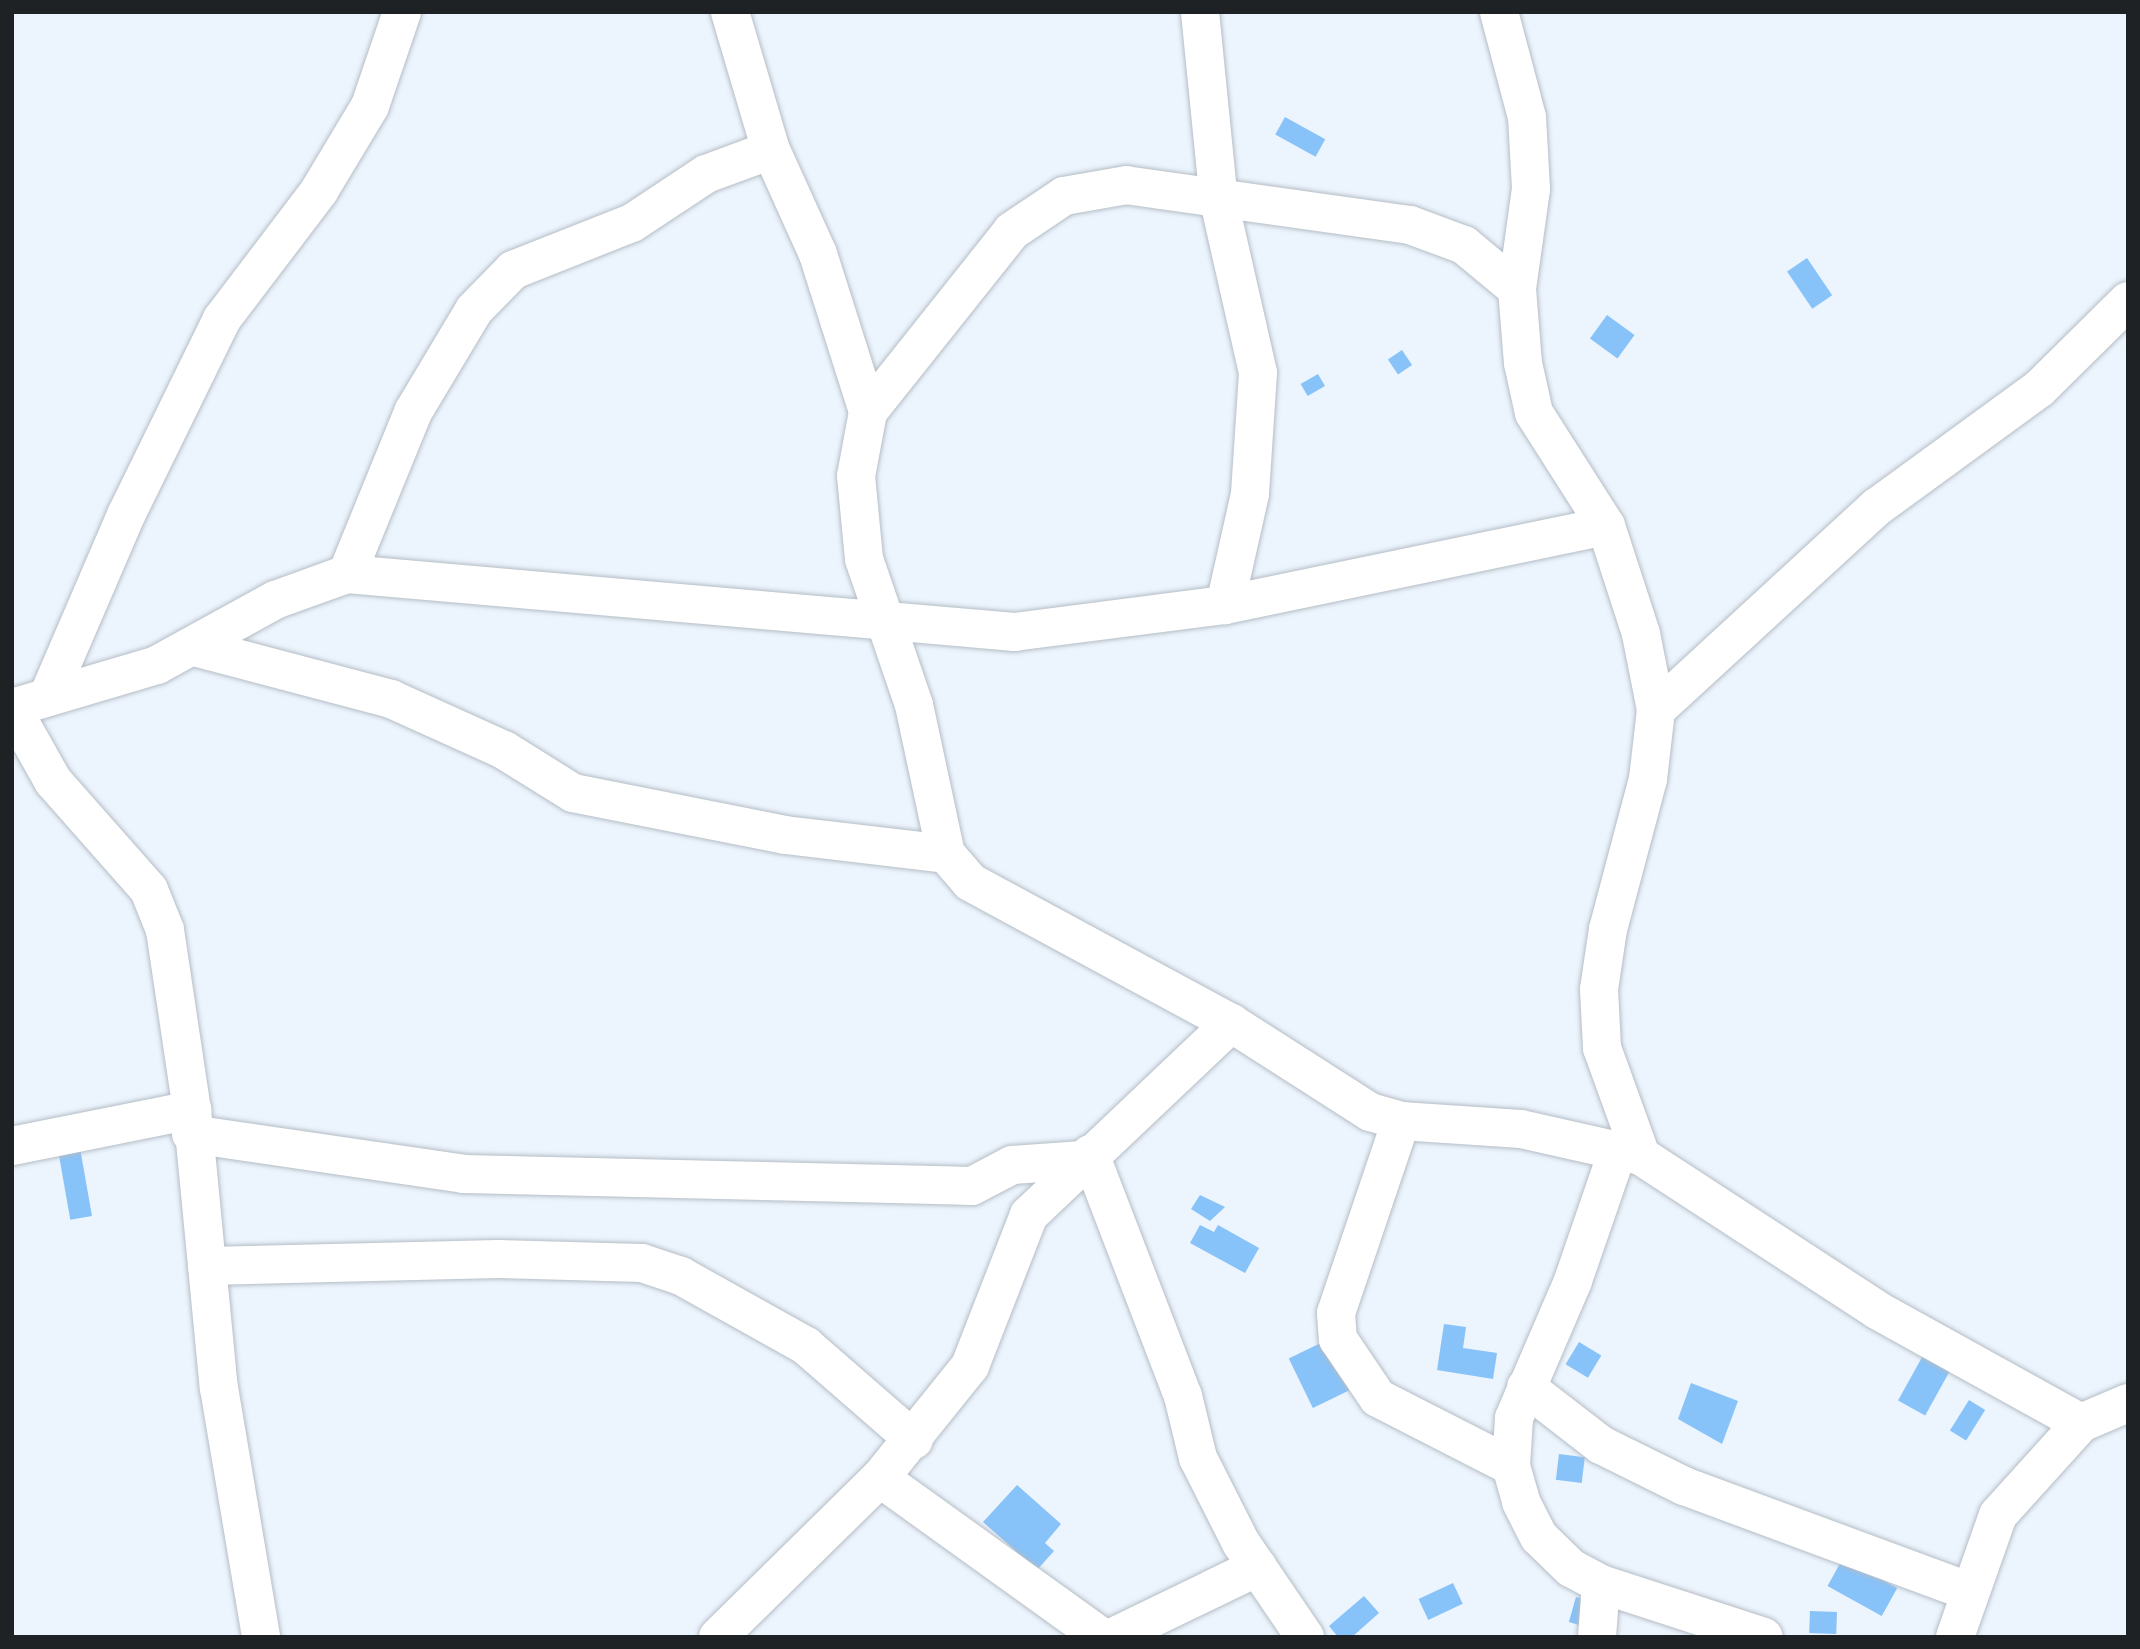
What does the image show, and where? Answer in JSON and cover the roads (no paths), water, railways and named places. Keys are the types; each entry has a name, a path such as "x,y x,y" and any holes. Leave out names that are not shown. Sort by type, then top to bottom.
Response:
{"street":[{"path":"49,694 216,330 319,191 370,106 402,12"},
{"path":"730,12 771,150 818,254 868,412 856,519 882,619 914,705 946,854 970,882 1231,1023 1324,1087 1401,1121 1521,1129 1630,1153 1877,1310 2081,1423"},
{"path":"1200,12 1219,201 1258,373 1250,494 1225,605"},
{"path":"1499,12 1527,117 1531,189 1517,289 1534,413 1606,526 1641,634 1656,710 1648,779 1608,929 1599,989 1602,1048 1630,1153 1514,1418 1511,1466 1539,1537 1571,1568 1601,1584 1764,1637"},
{"path":"347,574 413,412 474,310 513,270 632,223 706,174 771,150"},
{"path":"868,412 1012,231 1064,196 1127,185 1219,201 1357,213 1410,225 1464,245 1517,289"},
{"path":"1656,710 1877,507 2039,389 2128,301"},
{"path":"261,1637 219,1388 192,1122 165,930 149,890 53,781 12,708 198,648 275,600 347,574 1014,632 1225,605 1606,526"},
{"path":"198,648 391,699 504,750 573,793 785,835 946,854"},
{"path":"741,1630 914,1440 970,1366 1029,1216 1087,1157 1231,1023"},
{"path":"1401,1121 1336,1313 1338,1339 1378,1398 1511,1466"},
{"path":"12,1146 192,1122 464,1174 960,1186 1012,1165 1087,1157"},
{"path":"1087,1157 1183,1396 1198,1458 1258,1567 1305,1637"},
{"path":"206,1266 498,1259 642,1263 681,1276 806,1346 914,1440"},
{"path":"1526,1387 1601,1445 1684,1486 1970,1592"},
{"path":"1955,1637 1998,1515 2081,1423 2128,1403"},
{"path":"880,1478 1101,1637"},
{"path":"1113,1637 1258,1567"},
{"path":"1597,1637 1601,1584"}]}
